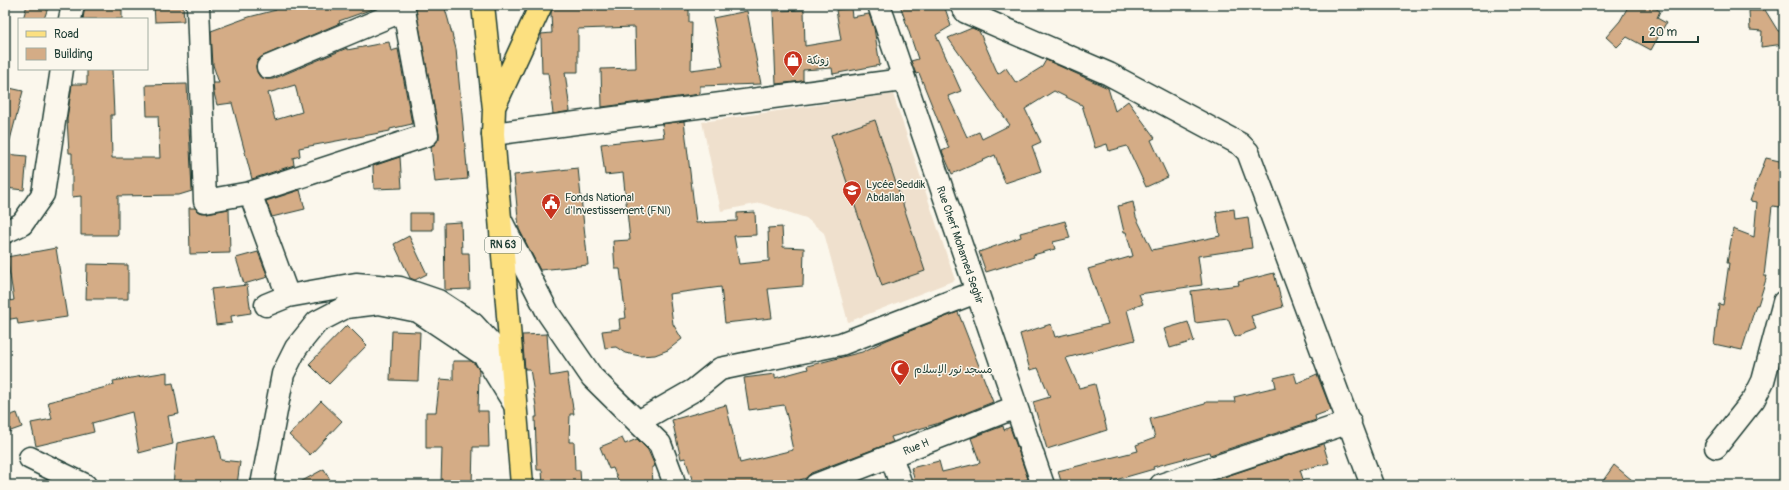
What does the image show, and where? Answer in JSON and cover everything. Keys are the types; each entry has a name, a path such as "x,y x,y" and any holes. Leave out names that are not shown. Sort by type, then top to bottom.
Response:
{"main road":[{"name":"RN 63","path":"483,5 494,108 493,134 522,485"},
{"path":"494,108 542,5"}],"street":[{"path":"70,18 72,5"},
{"path":"198,5 205,201 250,193 427,135 403,8 268,67"},
{"name":"Rue Cherf Mohamed Seghir","path":"879,5 903,80 1043,485"},
{"path":"961,5 966,12 1109,74 1240,144 1248,152 1350,422 1372,485"},
{"path":"5,232 22,224 43,194 62,70"},
{"path":"493,134 903,80"},
{"path":"250,193 288,296"},
{"path":"501,221 548,312 592,377 660,444 674,485"},
{"path":"266,305 288,296 356,284 400,288 438,301 473,324 512,368"},
{"path":"638,422 694,390 720,369 840,344 976,292"},
{"path":"1716,447 1754,399 1763,381 1784,302"},
{"path":"262,485 283,374 296,348 317,322 346,307 379,303 418,311 484,355 515,405"},
{"name":"Rue H","path":"816,485 1016,407"},
{"path":"1161,485 1350,422"},
{"path":"891,456 901,485"},
{"path":"30,458 85,485"}],"shaded area":[{"name":"Lycée Seddik Abdallah","path":"893,94 955,280 848,322 824,233 806,218 760,203 721,211 702,122"}],"building":[{"path":"27,5 49,5 44,18 23,18"},
{"path":"85,5 122,5 122,18 83,18"},
{"path":"154,5 183,5 184,21 155,22"},
{"path":"283,5 378,5 378,7 339,21 340,23 263,56 258,60 256,66 257,72 260,77 273,79 347,48 347,50 389,42 391,51 398,49 412,124 390,129 390,131 299,148 300,156 293,158 294,165 252,179 232,103 217,105 213,83 219,83 213,65 211,31 249,17 276,10 276,8","holes":["295,85 302,112 275,120 268,93"]},
{"path":"415,5 444,5 456,49 468,179 435,182 431,147 439,139 439,133"},
{"path":"689,5 689,22 692,22 691,70 723,66 713,18 747,11 761,84 700,86 700,94 602,107 601,69 636,68 635,27 578,29 578,72 565,72 570,111 553,114 548,73 542,73 541,34 552,33 551,13 553,6"},
{"path":"900,5 944,5 951,26 936,35 961,91 948,96 967,137 979,132 982,139 1010,125 948,38 972,28 979,31 998,74 1006,68 1016,83 1042,67 1046,60 1108,88 1115,111 1128,101 1155,138 1151,140 1168,177 1146,187 1127,146 1109,151 1107,144 1095,148 1082,105 1054,91 1025,109 1041,142 1032,146 1041,171 1005,183 995,155 952,174 942,151 949,148 919,73 916,74 911,61 918,59"},
{"path":"1629,5 1650,5 1660,11 1657,18 1666,23 1651,50 1627,37 1617,47 1606,37 1620,21"},
{"path":"1762,5 1778,31 1784,31 1784,44 1761,47 1762,31 1750,30 1749,11 1762,11"},
{"path":"851,8 852,17 869,14 874,28 880,65 833,74 832,68 803,70 803,81 776,84 773,11 804,10 805,46 841,40 836,10"},
{"path":"87,70 112,70 114,115 111,115 112,158 160,158 158,116 147,116 146,85 187,84 192,191 179,195 118,196 118,235 81,235 81,196 72,197 72,153 69,153 67,119 72,84 87,84"},
{"path":"5,87 23,91 10,140 5,139"},
{"path":"875,120 925,271 882,286 831,135"},
{"path":"684,121 696,223 737,221 737,213 755,212 756,235 734,236 739,264 769,261 768,228 782,227 783,247 804,248 803,286 768,289 772,318 725,323 721,287 669,294 673,324 682,339 668,350 655,355 640,356 625,353 616,347 605,348 602,331 620,329 619,319 626,318 620,269 615,269 613,241 630,240 623,173 605,175 601,144 664,137 662,124"},
{"path":"5,154 27,156 24,190 5,188"},
{"path":"400,157 402,188 374,189 373,166"},
{"path":"1766,158 1784,162 1784,200 1781,207 1772,206 1764,276 1767,276 1742,350 1714,344 1719,304 1723,305 1729,263 1727,263 1733,229 1754,237 1757,202 1750,201"},
{"name":"Fonds National d'Investissement (FNI)","path":"578,168 588,265 540,270 519,229 514,175"},
{"path":"300,190 305,209 272,217 266,201"},
{"path":"1133,202 1136,217 1152,250 1220,236 1216,212 1234,209 1235,219 1248,217 1252,248 1198,256 1202,285 1139,294 1143,304 1127,310 1135,340 1066,358 1079,388 1095,384 1107,430 1047,449 1033,402 1050,397 1038,368 1030,370 1020,334 1051,324 1055,337 1108,324 1088,269 1133,256 1126,232 1124,232 1118,206"},
{"path":"189,208 195,208 200,212 207,213 229,209 230,253 190,254"},
{"path":"410,213 433,213 433,230 410,230"},
{"path":"1065,221 1070,238 1053,242 1055,249 1033,255 1034,257 986,272 979,252 1021,237 1020,233"},
{"path":"461,222 462,253 469,253 470,289 445,290 444,223"},
{"path":"409,236 427,274 415,280 410,278 394,244"},
{"path":"56,248 67,317 18,324 17,318 5,320 5,302 14,300 7,257"},
{"path":"258,252 268,277 244,284 236,258"},
{"path":"87,264 128,265 128,299 86,299"},
{"path":"1274,273 1283,307 1251,316 1256,329 1235,337 1228,319 1195,323 1191,291 1239,285 1238,282"},
{"path":"247,285 251,313 231,316 232,323 216,325 211,289"},
{"name":"مسجد نور الإسلام","path":"958,312 993,402 943,422 891,437 893,442 811,473 806,478 800,480 802,485 694,485 685,458 681,459 672,420 726,405 740,463 793,450 790,436 792,436 784,405 749,410 744,378 775,374 775,378 808,369 807,366 862,352 887,340"},
{"path":"1188,322 1194,341 1170,348 1164,329"},
{"path":"347,325 367,345 329,384 309,364"},
{"path":"392,331 420,332 418,381 390,380"},
{"path":"547,334 550,376 567,373 574,414 570,414 569,442 574,442 575,470 580,470 581,485 543,485 542,470 537,470 536,406 530,369 525,369 522,335"},
{"path":"453,361 471,361 475,364 479,370 478,411 488,411 489,447 473,447 472,485 441,483 442,448 426,448 426,412 436,412 440,379 453,380"},
{"path":"167,372 167,384 173,383 179,414 168,416 173,444 139,453 132,412 92,423 94,432 36,446 31,423 52,419 48,402 114,385 113,381"},
{"path":"1294,373 1297,383 1317,374 1331,410 1315,416 1316,420 1210,455 1209,452 1153,467 1154,469 1112,481 1114,485 1062,485 1058,471 1138,451 1136,445 1155,438 1150,419 1205,404 1206,402 1235,402 1234,397 1276,387 1274,378"},
{"path":"321,401 342,421 310,455 289,435"},
{"path":"17,413 22,427 5,433 5,417"},
{"path":"1003,426 1004,430 1010,427 1028,479 1010,485 913,485 912,479 914,478 911,468 939,461 942,472 980,463 971,438"},
{"path":"216,435 221,460 240,462 237,485 173,485 177,443"},
{"path":"622,438 625,444 637,439 648,450 655,466 652,467 653,484 620,485 613,468 609,469 600,447"},
{"path":"1323,444 1329,463 1300,470 1305,485 1220,485 1218,479"},
{"path":"1614,465 1638,485 1600,485"},
{"path":"324,469 333,485 295,485"}],"place":[{"name":"زونكة","path":"793,77"},
{"name":"Lycée Seddik Abdallah","path":"852,207"},
{"name":"Fonds National d'Investissement (FNI)","path":"551,220"},
{"name":"مسجد نور الإسلام","path":"900,386"}]}
